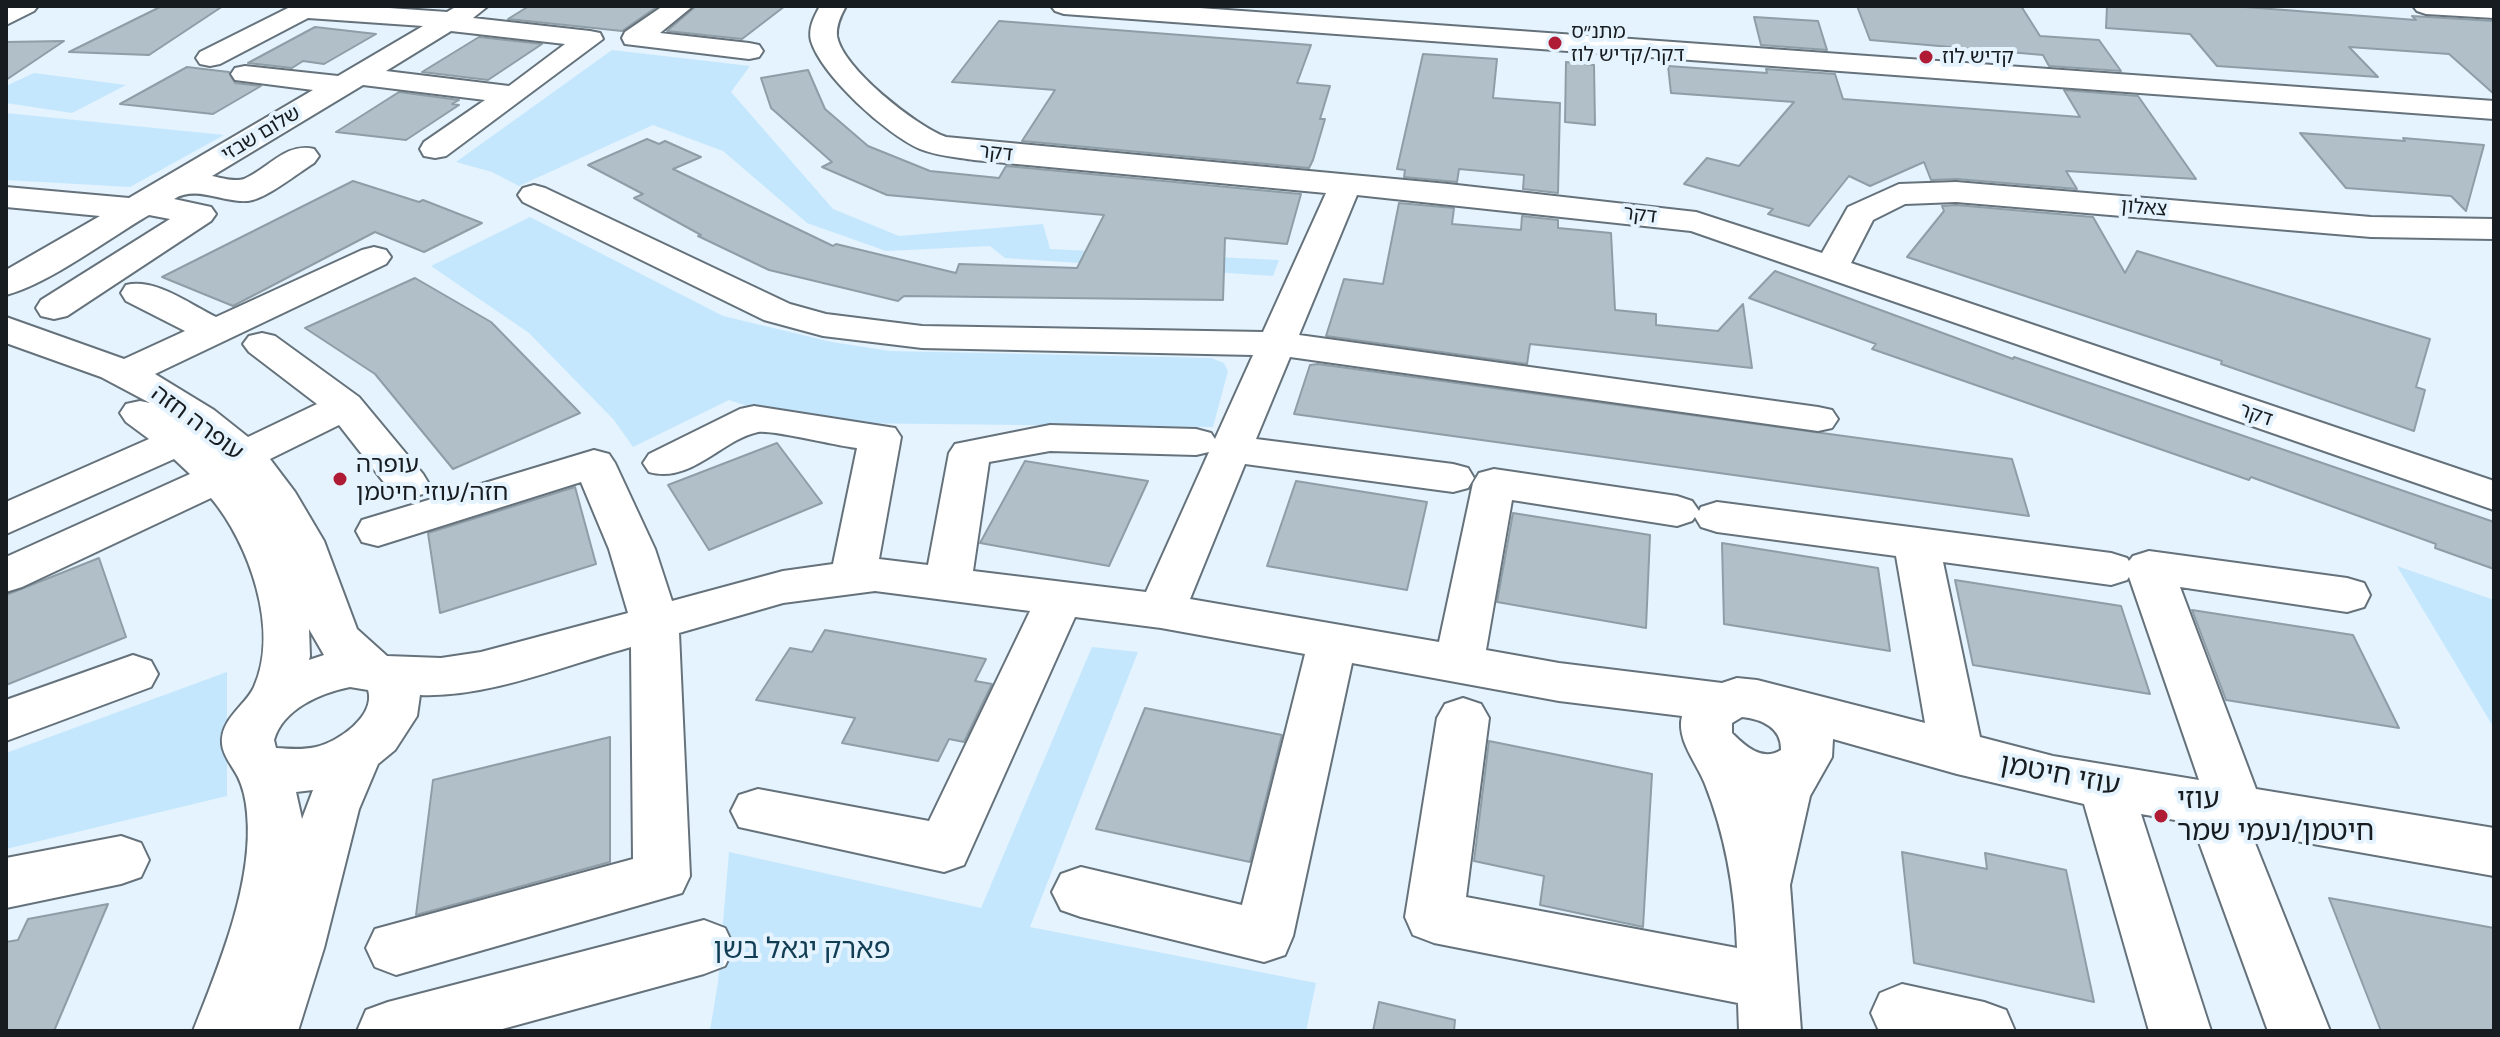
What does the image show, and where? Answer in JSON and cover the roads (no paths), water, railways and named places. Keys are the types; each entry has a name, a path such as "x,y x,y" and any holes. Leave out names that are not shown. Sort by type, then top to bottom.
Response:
{"street":[{"path":"6,17 25,6"},
{"path":"605,33 644,6"},
{"path":"680,6 635,38 749,51"},
{"name":"דקר","path":"833,6 824,22 825,41 836,57 872,102 927,141 974,151 1345,185 1696,222 2494,496"},
{"path":"1064,6 2494,110"},
{"path":"1461,37 1468,6"},
{"path":"2426,6 2494,10"},
{"path":"210,58 309,8 458,17 590,39 523,86"},
{"name":"שלום שבזי","path":"6,284 458,17"},
{"path":"245,74 512,95 435,149"},
{"path":"182,182 247,191 303,156"},
{"path":"1161,611 1212,446 1278,344 1345,185"},
{"name":"צאלון","path":"1831,269 1860,214 1899,194 1956,192 2371,227 2494,229"},
{"path":"534,195 777,312 823,325 922,337 1278,344 1818,419"},
{"path":"6,197 199,214 54,308"},
{"path":"125,373 374,257"},
{"name":"שלום שבזי","path":"6,298 46,262"},
{"path":"139,293 215,331"},
{"name":"עופרה חזה","path":"6,328 125,373 178,403 232,467 248,515 277,580 286,612 288,652 276,699"},
{"path":"262,344 345,406 408,484"},
{"name":"עופרה חזה","path":"6,356 82,380 135,409 179,441 232,467 278,497 313,567 328,622 338,642 352,659 375,672"},
{"path":"6,576 232,467 345,406"},
{"path":"664,463 754,418 834,433 880,437 853,577"},
{"path":"948,583 970,453 1050,438 1212,446 1453,478"},
{"path":"6,519 179,441"},
{"path":"378,531 594,463 632,549 655,623 662,876 396,948"},
{"path":"1716,733 1753,849 1762,889 1769,1006 1434,917 1461,691 1494,483 1697,514 2111,569"},
{"path":"1916,543 1957,753"},
{"path":"2299,1031 2149,567 2347,595"},
{"path":"224,1031 249,963 275,840 274,815 260,766 250,754 247,738 254,722 276,699 307,679 330,672 441,677 536,657 783,587 875,575 1161,611 1332,642 1461,691 1559,682 1618,698 1716,733 1733,766 1756,775 1774,777 1800,767"},
{"path":"758,811 944,848 1060,597"},
{"path":"1081,892 1264,936 1332,642"},
{"path":"260,766 279,772 303,772 330,764 450,693 536,657"},
{"path":"267,1031 299,930 328,818 347,770 390,718 396,700 394,687 375,672"},
{"path":"6,721 133,674"},
{"path":"1716,733 1754,698 1773,703 1789,713 1808,738 1809,753 1783,796 1772,833 1762,889"},
{"name":"עוזי חיטמן","path":"1773,703 2053,777 2494,852"},
{"name":"עוזי חיטמן","path":"1800,767 1895,750 1957,753"},
{"path":"2105,784 2180,1031"},
{"path":"6,883 121,860"},
{"path":"388,1031 704,947"},
{"path":"1902,1013 1984,1031"}],"place":[{"name":"מתנ״ס דקר/קדיש לוז","path":"1555,43"},
{"name":"קדיש לוז","path":"1926,57"},
{"name":"עופרה חזה/עוזי חיטמן","path":"340,479"},
{"name":"עוזי חיטמן/נעמי שמר","path":"2161,816"}],"park label":[{"name":"פארק יגאל בשן","path":"802,950"}]}
